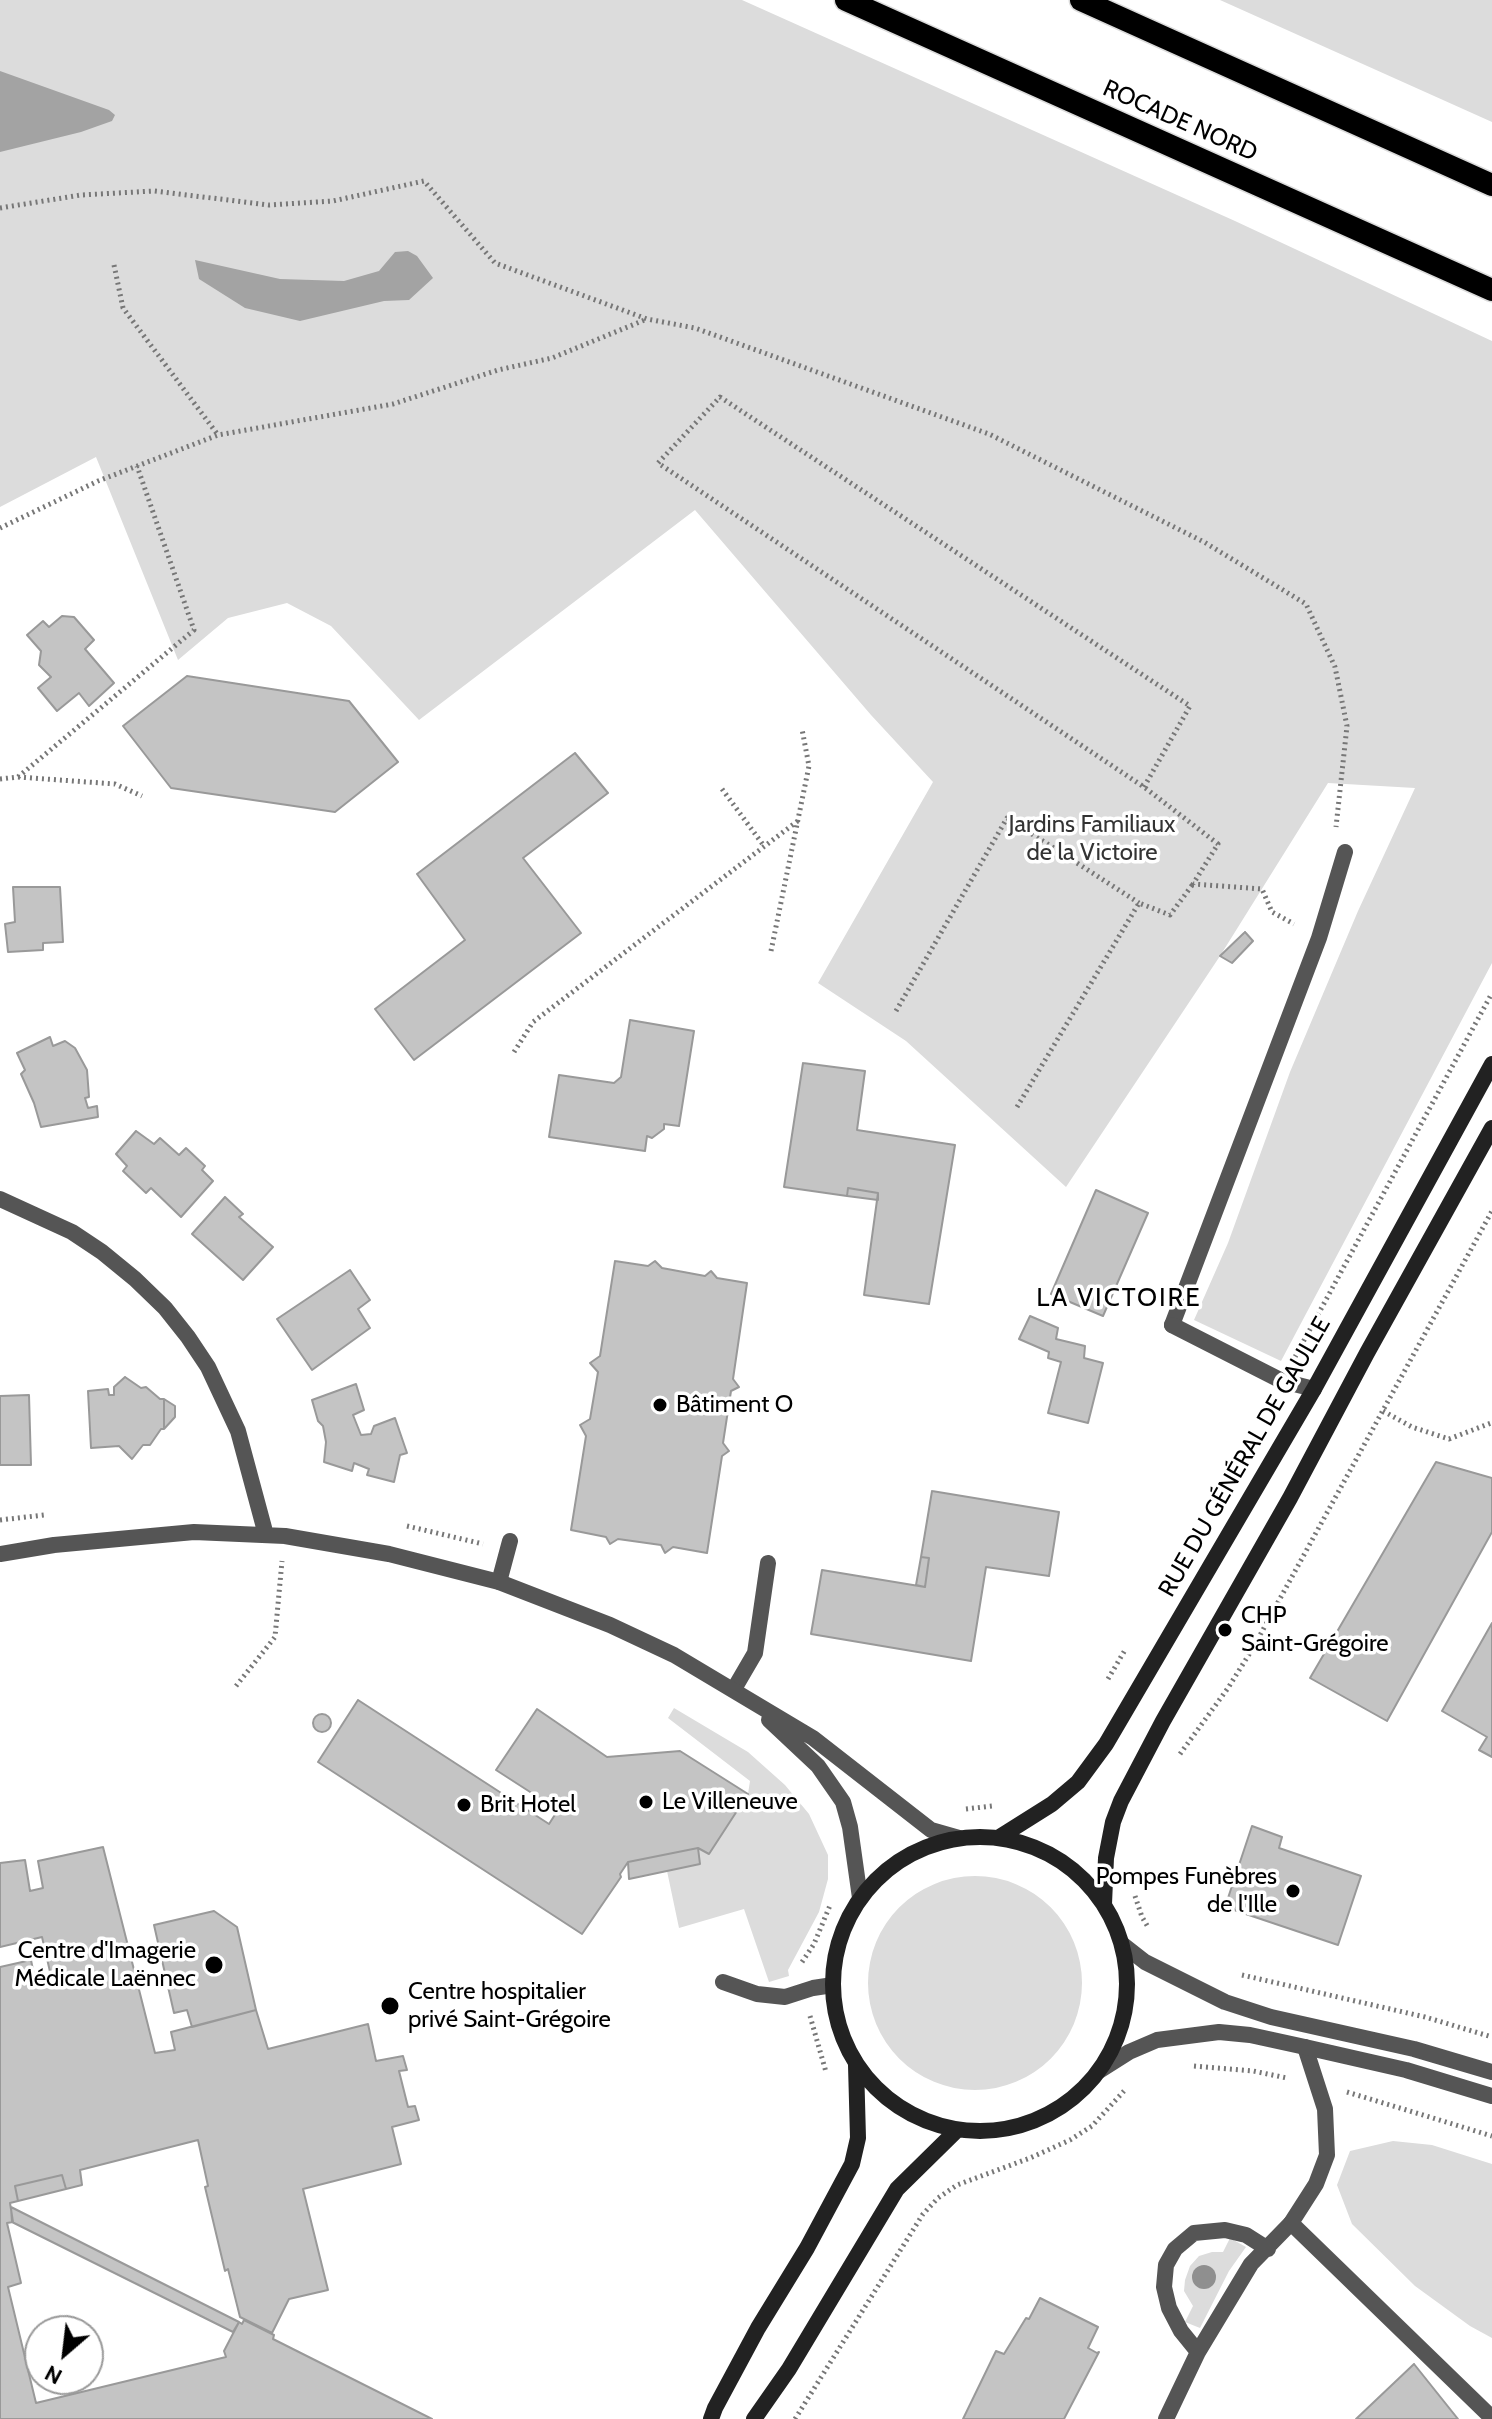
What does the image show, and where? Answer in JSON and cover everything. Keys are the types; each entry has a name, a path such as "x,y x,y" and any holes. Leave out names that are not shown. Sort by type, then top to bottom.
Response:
{"highway":[{"name":"ROCADE NORD","path":"846,0 1492,290"},
{"path":"1081,0 1492,185"}],"main road":[{"name":"RUE DU GÉNÉRAL DE GAULLE","path":"998,1838 1052,1804 1078,1782 1106,1744 1314,1389 1492,1064"},
{"path":"1104,1904 1106,1858 1121,1801 1492,1128"},
{"path":"959,1838 998,1838 1029,1846 1058,1859 1083,1880 1104,1904 1122,1944 1127,1970 1125,2010 1113,2048 1099,2071 1081,2092 1060,2108 1011,2128 957,2130 927,2122 900,2107 876,2089 856,2065 836,2016 833,1985 838,1942 860,1898 879,1876 903,1859 930,1845 959,1838"},
{"path":"711,2419 758,2328 807,2248 852,2164 858,2138 856,2065"},
{"path":"754,2419 789,2369 897,2189 957,2130"}],"street":[{"path":"1314,1389 1282,1381 1172,1325 1319,938 1345,852"},
{"path":"0,1199 72,1232 102,1252 135,1279 173,1318 208,1367 238,1431 266,1535"},
{"path":"0,1554 133,1536 194,1532 285,1536 389,1554 499,1582 610,1625 674,1655 813,1738 931,1830 959,1838"},
{"path":"499,1582 510,1541"},
{"path":"736,1690 755,1653 768,1563"},
{"path":"736,1690 818,1766 843,1802 850,1827 860,1898"},
{"path":"1122,1944 1145,1962 1225,2002 1271,2017 1414,2049 1492,2072"},
{"path":"723,1982 757,1994 785,1997 833,1985"},
{"path":"1099,2071 1129,2052 1168,2038 1219,2032 1250,2035 1406,2070 1492,2096"},
{"path":"1166,2419 1198,2352 1251,2264 1291,2223 1316,2184 1327,2155 1325,2109 1305,2047"},
{"path":"1291,2223 1492,2418"},
{"path":"1198,2352 1181,2331 1169,2308 1164,2287 1166,2265 1175,2249 1194,2233 1225,2230 1246,2235 1268,2249"}],"path":[{"path":"0,208 81,195 154,191 269,205 333,201 424,181 495,263 647,319 695,328 989,434 1204,542 1306,604 1335,667 1347,726 1335,837 1345,852"},
{"path":"114,265 123,308 218,435"},
{"path":"0,528 137,466 218,435 393,404 498,370 552,358 647,319"},
{"path":"896,1011 1007,818 1139,903 1170,915 1218,844 1144,787 658,463 720,397 1190,706 1144,787"},
{"path":"18,777 194,630 137,466"},
{"path":"771,951 809,766 802,729"},
{"path":"0,779 18,777 115,784 142,796"},
{"path":"722,789 764,846"},
{"path":"514,1052 533,1022 799,820"},
{"path":"1193,884 1262,889 1272,912 1319,938"},
{"path":"1017,1107 1139,903"},
{"path":"1282,1381 1492,993"},
{"path":"1176,1762 1253,1648 1492,1211"},
{"path":"1383,1411 1412,1427 1449,1439 1491,1423"},
{"path":"236,1686 275,1637 285,1536"},
{"path":"952,1809 991,1807 1001,1803"},
{"path":"1133,1889 1142,1917 1154,1936"},
{"path":"828,2082 797,1967 814,1944 833,1899"},
{"path":"1240,1974 1411,2014 1492,2037"},
{"path":"795,2419 923,2214 938,2198 957,2185 1070,2140 1092,2126 1129,2086"}],"green space":[{"name":"Jardins Familiaux de la Victoire","path":"0,0 742,0 1235,221 1492,341 1492,963 1281,1361 1194,1320 1228,1243 1290,1072 1358,911 1415,788 1328,783 1220,956 1066,1187 906,1041 818,983 933,782 871,715 695,510 419,720 331,626 287,603 228,618 178,660 96,457 0,507"},
{"path":"1220,0 1492,0 1492,122 1443,100"},
{"path":"674,1708 748,1752 785,1785 809,1814 828,1855 828,1879 819,1912 788,1970 789,1976 769,1982 744,1909 679,1928 667,1871 698,1848 709,1854 748,1794 750,1781 668,1718"},
{"path":"975,1876 1016,1884 1051,1907 1074,1942 1082,1983 1074,2024 1051,2059 1016,2082 975,2090 934,2082 899,2059 876,2024 868,1983 876,1942 899,1907 934,1884"},
{"path":"1393,2141 1432,2145 1492,2164 1492,2338 1415,2286 1352,2224 1337,2185 1350,2151"},
{"path":"1230,2238 1246,2247 1229,2271 1200,2328 1185,2322 1193,2306 1184,2291 1190,2266 1199,2256 1223,2252"}],"shaded area":[{"path":"0,71 109,110 115,115 112,121 81,132 0,152"},
{"path":"408,251 417,256 433,278 409,300 384,301 300,321 245,308 199,279 195,260 280,279 344,281 379,271 395,252"}],"building":[{"path":"62,616 74,617 94,640 85,649 114,683 89,706 79,693 57,711 38,688 51,677 39,665 41,651 27,635 43,621 49,627"},
{"path":"187,676 349,701 398,762 335,812 171,788 123,726"},
{"path":"575,753 608,793 523,858 581,933 414,1060 375,1009 465,940 417,874"},
{"path":"13,887 60,887 63,942 43,943 43,950 8,952 5,924 15,922"},
{"path":"1245,932 1253,941 1232,963 1220,956"},
{"path":"630,1020 694,1031 679,1126 664,1124 664,1129 652,1138 647,1136 645,1151 549,1137 559,1075 614,1083 621,1077"},
{"path":"50,1037 53,1046 65,1041 75,1048 87,1070 89,1097 85,1098 88,1108 97,1106 98,1117 41,1127 21,1074 25,1070 17,1053"},
{"path":"803,1063 865,1071 857,1130 955,1145 929,1304 864,1295 878,1193 848,1188 847,1196 784,1187"},
{"path":"136,1131 154,1144 160,1138 179,1155 186,1148 205,1166 202,1170 213,1181 181,1217 151,1188 146,1193 123,1171 127,1166 116,1154"},
{"path":"848,1188 878,1193 878,1200 847,1196"},
{"path":"1096,1190 1148,1213 1103,1316 1051,1294"},
{"path":"225,1197 243,1214 239,1217 273,1247 243,1280 192,1234"},
{"name":"Bâtiment O","path":"615,1261 648,1266 655,1261 662,1268 705,1276 711,1271 717,1278 747,1283 733,1379 739,1387 731,1391 723,1443 729,1451 722,1456 707,1553 673,1547 665,1553 661,1545 618,1539 610,1544 606,1537 571,1530 586,1436 580,1425 590,1419 598,1372 590,1363 600,1356"},
{"path":"350,1270 370,1300 358,1309 370,1328 312,1370 277,1319"},
{"path":"1030,1316 1058,1328 1056,1339 1085,1346 1084,1358 1103,1363 1088,1423 1048,1413 1061,1362 1048,1358 1049,1352 1019,1339"},
{"path":"125,1377 164,1399 164,1429 150,1445 143,1445 132,1459 119,1446 91,1448 88,1391 108,1389 109,1395 114,1395 114,1387"},
{"path":"356,1384 364,1410 353,1415 361,1435 371,1434 374,1426 395,1418 407,1453 400,1455 394,1482 367,1475 369,1469 354,1463 352,1471 324,1462 326,1442 323,1426 318,1421 312,1400"},
{"path":"29,1395 31,1465 0,1465 0,1396"},
{"path":"164,1399 175,1406 175,1417 164,1429"},
{"path":"1436,1462 1492,1478 1492,1532 1387,1721 1310,1678"},
{"path":"932,1491 1059,1512 1049,1576 986,1567 971,1661 811,1634 822,1570 925,1587 929,1558 921,1557"},
{"path":"921,1557 929,1558 925,1587 916,1585"},
{"path":"1492,1623 1492,1757 1479,1750 1487,1737 1442,1711"},
{"path":"358,1700 549,1824 558,1810 496,1770 537,1709 607,1757 680,1751 748,1794 709,1854 698,1848 628,1862 582,1934 318,1762"},
{"path":"322,1714 331,1723 322,1732 313,1723"},
{"name":"Pompes Funèbres de l'Ille","path":"1252,1826 1282,1837 1279,1848 1361,1876 1338,1945 1225,1907"},
{"path":"103,1847 155,2053 175,2050 171,2032 256,2010 268,2049 368,2024 376,2061 403,2056 407,2070 399,2071 408,2107 415,2106 419,2120 392,2127 401,2164 303,2189 328,2290 289,2299 272,2333 240,2317 228,2269 225,2271 205,2187 208,2186 198,2140 80,2170 82,2185 66,2189 62,2175 15,2186 18,2201 10,2203 13,2222 7,2223 21,2283 8,2287 24,2353 24,2395 34,2395 36,2403 69,2395 104,2395 104,2387 226,2357 224,2351 239,2322 242,2324 244,2320 274,2335 273,2339 432,2419 0,2419 0,1967 31,1960 35,1980 51,1976 42,1937 0,1947 0,1863 25,1860 30,1891 43,1888 38,1861"},
{"path":"698,1848 700,1864 629,1879 628,1862"},
{"path":"214,1911 237,1927 256,2010 192,2027 187,2010 174,2013 154,1925"},
{"path":"62,2175 66,2189 18,2201 15,2186"},
{"path":"11,2207 239,2322 233,2332 12,2222"},
{"path":"1040,2298 1098,2327 1088,2348 1099,2352 1064,2419 963,2419 996,2351 1004,2354"},
{"path":"1414,2364 1458,2419 1356,2419"}],"place":[{"name":"Bâtiment O","path":"660,1405"},
{"name":"CHP Saint-Grégoire","path":"1225,1630"},
{"name":"Le Villeneuve","path":"646,1802"},
{"name":"Brit Hotel","path":"464,1805"},
{"name":"Pompes Funèbres de l'Ille","path":"1293,1891"},
{"name":"Centre d'Imagerie Médicale Laënnec","path":"214,1965"},
{"name":"Centre hospitalier privé Saint-Grégoire","path":"390,2006"}],"district":[{"name":"LA VICTOIRE","path":"1119,1298"}]}
